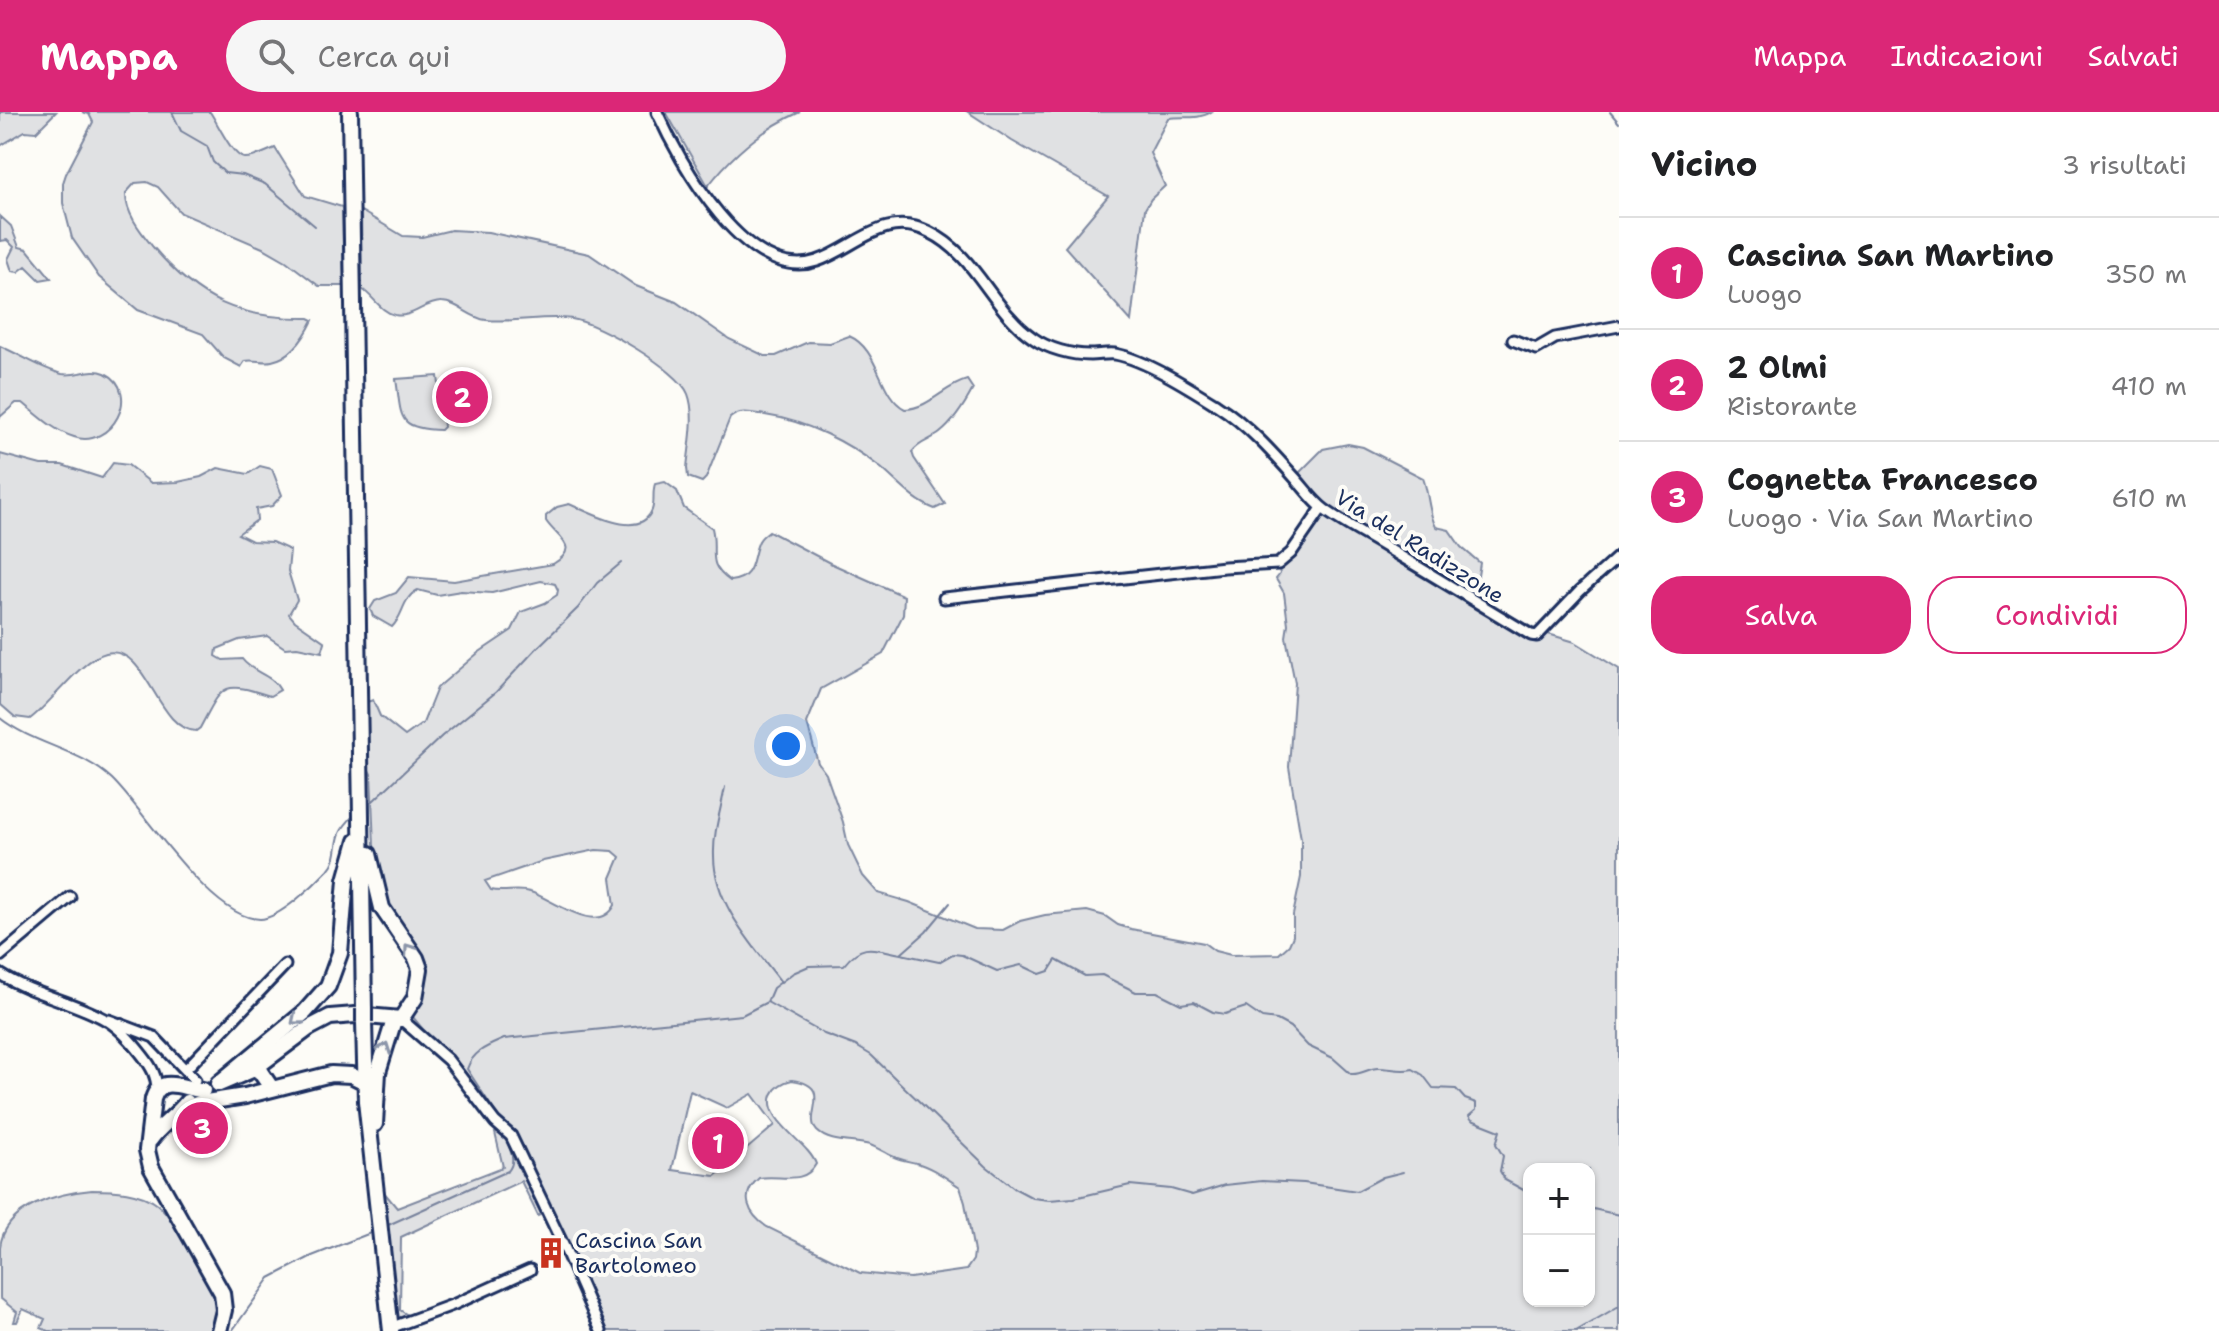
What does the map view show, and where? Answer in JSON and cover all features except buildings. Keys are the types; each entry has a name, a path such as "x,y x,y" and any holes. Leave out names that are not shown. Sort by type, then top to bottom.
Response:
{"main road":[{"path":"350,112 365,1082 390,1330"},
{"path":"361,772 366,779 368,843 377,891 387,917 416,958 420,969 415,998 397,1019 377,1080 377,1215"},
{"path":"218,1084 305,1012 328,986 340,953 346,883 362,817"},
{"path":"165,1090 218,1084 257,1067 324,1019 355,1015 397,1019"},
{"path":"257,1067 272,1089"},
{"path":"165,1090 161,1113 335,1074 351,1075 365,1082"},
{"path":"149,1141 199,1085"},
{"path":"165,1090 185,1096 179,1110"},
{"path":"165,1090 149,1141 148,1158 222,1293 224,1310 219,1331"}],"street":[{"name":"Via del Radizzone","path":"657,112 670,142 702,192 740,235 758,248 790,263 804,264 835,254 860,236 890,226 917,227 928,231 958,251 1006,311 1036,341 1078,354 1124,357 1211,401 1268,449 1322,508 1531,635 1537,636 1619,556"},
{"path":"1513,340 1536,349 1555,338 1619,326"},
{"path":"944,598 1224,567 1278,564 1291,553 1322,508"},
{"path":"0,956 70,897"},
{"path":"186,1069 285,965"},
{"path":"3,979 154,1037 199,1085"},
{"path":"102,1018 124,1034 165,1090"},
{"path":"397,1019 448,1060 495,1122 508,1134 566,1251 601,1331"},
{"path":"145,1059 163,1047"},
{"path":"390,1330 530,1270"}],"shaded area":[{"path":"0,112 56,112 36,132 25,131 0,146"},
{"path":"82,112 210,112 239,156 252,157 275,148 305,196 342,207 344,286 319,286 265,249 181,213 158,187 147,182 135,183 126,193 131,215 148,241 170,266 204,293 241,310 313,320 292,351 272,361 245,361 241,367 224,358 203,334 138,310 99,277 72,238 63,203 66,174 93,122 89,114"},
{"path":"666,112 800,112 749,143 708,186"},
{"path":"968,112 1211,112 1196,117 1168,118 1150,153 1165,186 1145,209 1131,321 1065,247 1108,196"},
{"path":"361,211 403,236 422,237 451,230 488,232 589,254 636,286 676,302 729,339 765,356 776,356 808,342 830,343 849,336 867,351 889,394 905,409 922,405 967,380 973,389 963,407 940,433 912,452 945,504 935,509 919,501 881,468 841,441 796,422 751,413 738,413 730,418 706,478 702,482 688,477 692,421 690,402 682,384 670,373 618,338 572,319 486,320 442,302 407,315 390,313 362,289"},
{"path":"0,216 11,226 19,247 27,249 51,278 40,280 26,266 18,272 12,271 8,259 14,247 7,240 0,241"},
{"path":"0,346 62,374 105,373 116,382 121,393 122,405 118,417 100,435 88,439 60,431 23,403 16,403 0,417"},
{"path":"438,376 444,427 441,430 416,427 401,412 396,379"},
{"path":"1348,444 1363,447 1423,478 1436,527 1449,530 1461,547 1480,563 1475,595 1538,631 1575,642 1619,669 1619,1331 605,1331 546,1212 538,1216 521,1181 401,1237 400,1310 409,1316 401,1321 396,1318 383,1191 397,1208 503,1167 495,1133 510,1135 412,1016 423,982 383,896 374,846 371,774 367,766 367,702 373,700 380,716 405,736 423,723 437,688 478,653 512,630 521,612 545,603 557,595 558,590 555,584 541,581 492,593 461,591 437,595 418,590 409,597 392,627 373,616 370,609 375,601 396,593 409,577 454,581 553,564 566,552 564,542 546,521 546,516 557,507 569,504 613,522 636,524 652,510 655,484 665,482 677,491 684,508 712,528 717,569 730,581 748,572 759,541 769,531 904,596 903,615 883,654 821,689 807,723 818,763 826,774 843,822 848,845 863,876 878,893 975,929 1003,930 1020,921 1045,915 1087,911 1131,929 1204,943 1215,951 1231,955 1279,954 1293,936 1293,915 1301,877 1301,839 1289,767 1295,683 1286,637 1288,624 1284,593 1276,579 1280,574 1278,565 1327,508 1297,475 1323,449","holes":["596,850 613,851 620,857 611,878 615,905 607,914 597,918 574,913 530,892 491,890 485,881 543,861","792,1080 812,1088 815,1095 813,1124 822,1135 870,1145 928,1167 960,1187 974,1252 966,1270 910,1278 860,1273 767,1227 755,1216 748,1198 749,1191 759,1178 798,1177 811,1171 816,1164 780,1122 771,1104 777,1087","690,1091 727,1108 752,1094 775,1125 715,1176 672,1170"]},
{"path":"0,454 41,465 62,465 102,478 113,463 128,465 151,483 201,477 218,468 248,474 260,466 272,469 282,495 272,506 256,509 257,520 238,534 252,541 272,542 290,550 288,571 297,600 289,614 325,642 322,652 285,648 267,636 239,640 217,649 216,656 223,660 242,659 272,680 280,690 270,696 242,688 225,690 196,731 182,727 171,717 142,673 132,661 120,654 106,653 96,657 30,719 15,717 0,704"},
{"path":"92,1190 135,1194 151,1200 165,1212 210,1285 218,1307 212,1331 48,1331 41,1328 45,1319 23,1309 17,1322 14,1322 17,1312 0,1298 0,1247 4,1233 12,1221 36,1204 64,1194"}],"waterway":[{"path":"172,112 181,131 207,146 213,162 225,173 243,175 265,184 315,226"},
{"path":"1610,112 1619,123"},
{"path":"373,801 442,736 496,692 578,608 597,583 621,563"},
{"path":"0,718 27,735 86,761 112,779 201,883 221,902 241,914 260,919 268,917 306,892 331,866 340,833 353,816"},
{"path":"725,787 714,847 716,874 737,923 781,982"},
{"path":"950,903 926,932 901,954 939,962 953,954 962,955 997,971 1021,965 1040,974 1049,971 1056,960 1085,976 1102,975 1136,992 1157,992 1181,1004 1194,1002 1213,1012 1225,1014 1246,1007 1262,1018 1277,1020 1290,1027 1308,1046 1333,1058 1351,1074 1378,1068 1413,1069 1423,1075 1433,1088 1456,1089 1465,1099 1476,1103 1476,1110 1469,1116 1500,1131 1496,1144 1503,1156 1500,1171 1505,1180 1523,1190"},
{"path":"503,1124 467,1069 477,1053 504,1039 742,1015 767,1002 773,988 809,966 844,965 857,952 870,949 901,954"},
{"path":"767,1002 824,1034 871,1055 986,1166 1014,1188 1033,1198 1074,1198 1130,1185 1171,1189 1192,1195 1225,1185 1262,1181 1304,1183 1357,1191 1383,1177 1403,1172"},
{"path":"386,1226 508,1171 512,1158 504,1134"},
{"path":"1595,1209 1619,1215"},
{"path":"232,1331 270,1278 312,1256 373,1232"},
{"path":"1576,1331 1619,1306"}],"place":[{"name":"2 Olmi","path":"462,397"},
{"name":"Cognetta Francesco","path":"202,1128"},
{"name":"Cascina San Martino","path":"718,1143"},
{"name":"Cascina San Bartolomeo","path":"551,1253"}]}
